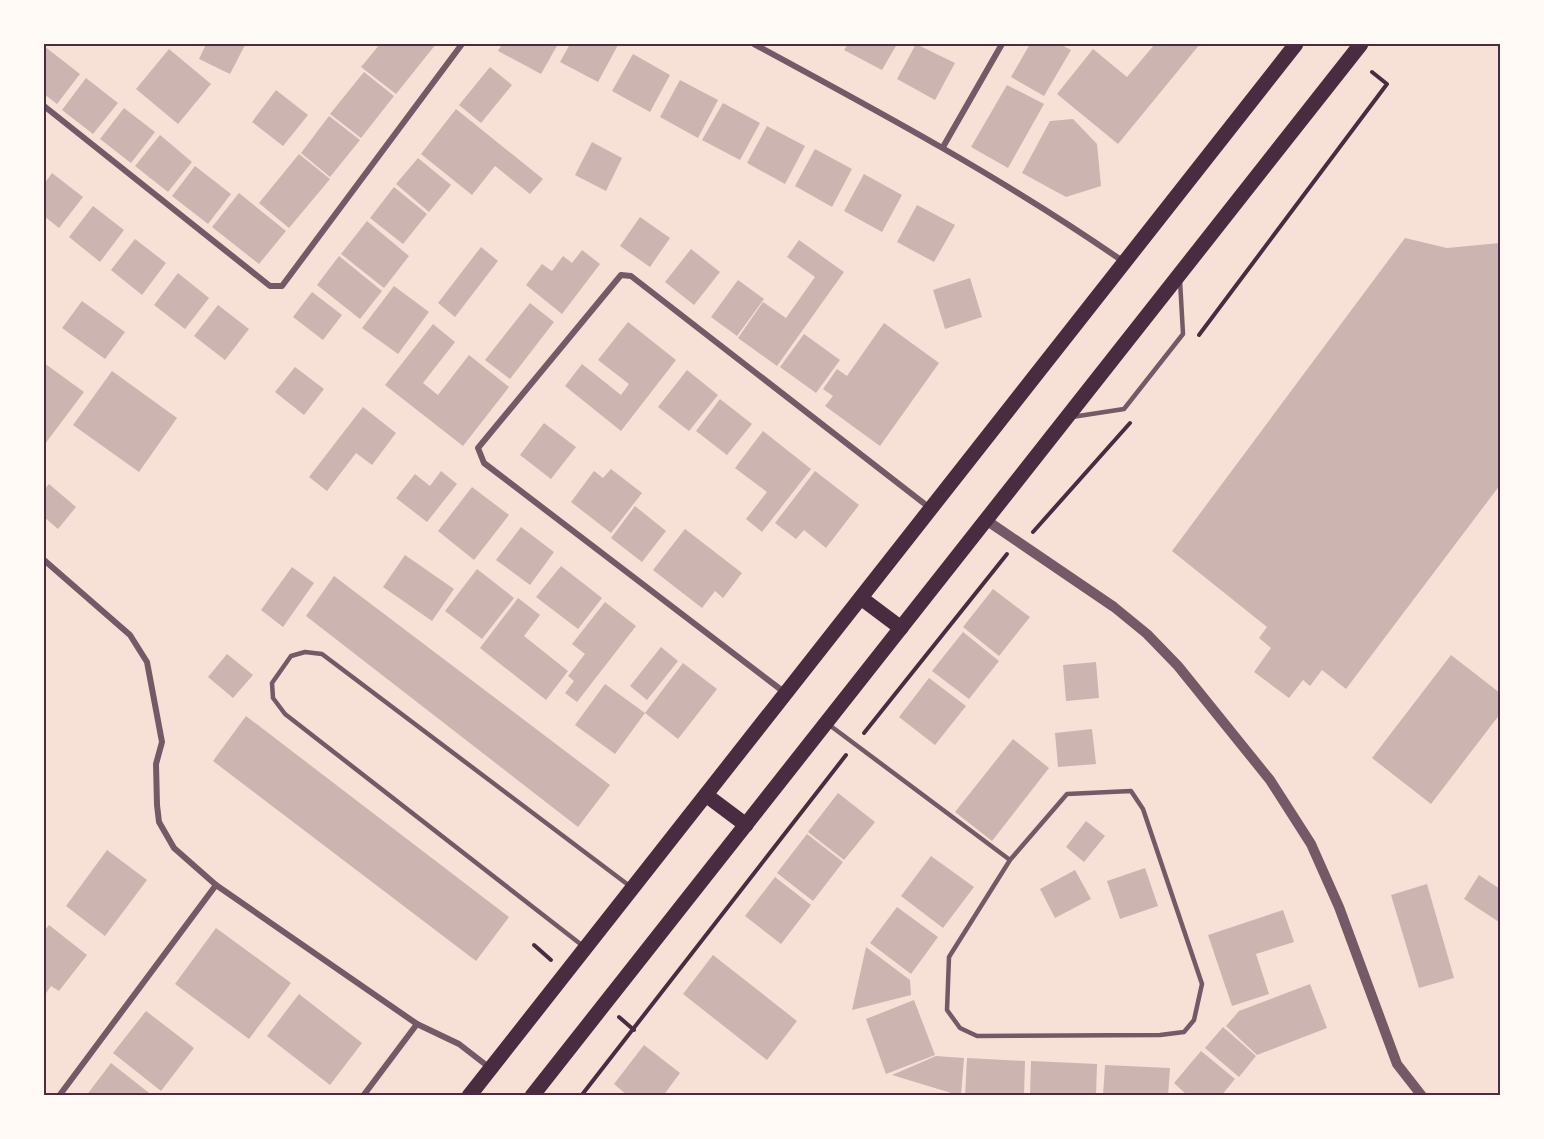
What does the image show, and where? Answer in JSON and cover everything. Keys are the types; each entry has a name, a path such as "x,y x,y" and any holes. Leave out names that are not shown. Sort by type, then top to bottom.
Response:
{"main road":[{"path":"469,1095 1296,44"},
{"path":"532,1095 1361,44"},
{"path":"861,598 901,628"},
{"path":"706,795 746,825"}],"street":[{"path":"44,106 270,286 282,286 462,44"},
{"path":"754,44 944,147 1079,230 1124,262"},
{"path":"944,147 1002,44"},
{"path":"786,693 484,463 478,448 621,275 631,276 931,508"},
{"path":"986,520 1016,543 1114,607 1147,634 1178,666 1270,780 1311,844 1339,907 1397,1064 1422,1095"},
{"path":"44,560 130,635 147,662 162,742 156,764 159,822 174,848 216,885 417,1024 459,1044 490,1069"},
{"path":"59,1095 216,885"},
{"path":"363,1095 417,1024"}],"lane":[{"path":"1067,418 1124,409 1183,334 1180,275"},
{"path":"585,948 285,714 273,698 273,683 291,656 305,652 322,654 633,888"},
{"path":"826,722 1010,860"},
{"path":"1131,791 1143,809 1202,984 1194,1020 1184,1032 1160,1035 977,1036 960,1028 947,1010 949,957 1010,860 1067,794 1131,791"}],"path":[{"path":"1198,337 1387,84 1372,72"},
{"path":"581,1095 1016,543 1039,528 1133,420"},
{"path":"534,945 566,973"},
{"path":"604,1004 634,1030"}],"building":[{"path":"206,44 245,45 230,74 199,59"},
{"path":"380,44 436,44 396,94 361,67"},
{"path":"502,44 558,44 541,74 498,51"},
{"path":"570,44 618,45 598,82 560,62"},
{"path":"848,44 897,44 882,70 844,50"},
{"path":"916,44 955,63 935,100 897,79"},
{"path":"1030,44 1060,44 1071,50 1044,96 1011,77"},
{"path":"1155,44 1200,44 1118,144 1057,94 1093,49 1127,77"},
{"path":"44,46 80,74 57,104 44,94"},
{"path":"169,49 211,84 178,124 136,89"},
{"path":"633,54 670,75 650,112 612,91"},
{"path":"490,67 512,85 481,123 459,105"},
{"path":"364,72 394,96 361,138 330,114"},
{"path":"86,78 118,103 93,134 62,110"},
{"path":"680,80 718,100 698,138 660,117"},
{"path":"1007,85 1044,104 1008,168 971,147"},
{"path":"276,90 308,115 283,146 252,122"},
{"path":"723,103 760,123 740,160 702,140"},
{"path":"124,108 155,132 131,163 100,139"},
{"path":"456,109 543,179 530,194 495,166 472,195 421,154"},
{"path":"329,116 360,140 330,177 301,153"},
{"path":"1073,119 1097,144 1101,186 1066,197 1022,173 1050,121"},
{"path":"767,126 805,146 785,184 747,163"},
{"path":"160,135 192,162 168,192 135,166"},
{"path":"592,142 622,158 606,191 575,175"},
{"path":"815,149 852,169 832,207 795,186"},
{"path":"299,154 330,179 289,228 259,203"},
{"path":"418,158 451,185 429,212 396,184"},
{"path":"195,166 231,194 208,224 172,196"},
{"path":"52,173 83,197 59,228 44,216 44,184"},
{"path":"864,174 902,195 882,232 844,211"},
{"path":"394,187 427,214 403,244 370,218"},
{"path":"239,193 286,231 259,264 212,227"},
{"path":"917,205 955,225 934,262 897,242"},
{"path":"93,206 124,230 100,262 69,237"},
{"path":"640,217 670,238 650,267 620,246"},
{"path":"367,221 409,256 384,288 341,254"},
{"path":"1405,238 1447,248 1500,243 1500,485 1346,689 1322,670 1310,686 1303,680 1289,698 1254,672 1271,648 1259,638 1267,627 1172,551"},
{"path":"135,239 166,263 142,295 111,270"},
{"path":"799,240 844,272 777,366 738,338 763,302 786,318 815,277 787,257"},
{"path":"481,247 498,261 455,317 438,303"},
{"path":"691,249 720,272 694,305 665,282"},
{"path":"582,250 600,264 562,314 526,285 542,264 552,271 563,256 572,263"},
{"path":"339,256 382,291 360,319 317,285"},
{"path":"178,273 209,298 185,329 154,305"},
{"path":"970,278 982,317 945,329 933,290"},
{"path":"738,280 764,299 737,336 711,317"},
{"path":"394,286 429,312 398,354 362,328"},
{"path":"312,292 342,315 323,340 293,317"},
{"path":"82,301 125,332 105,359 62,328"},
{"path":"530,303 554,322 510,379 485,360"},
{"path":"218,305 249,329 225,360 194,336"},
{"path":"628,322 676,360 621,431 565,386 582,364 621,395 629,384 598,360"},
{"path":"884,323 939,363 880,446 825,406 833,396 823,389 837,369 847,376"},
{"path":"433,324 455,342 423,383 438,395 469,355 509,387 463,446 385,385"},
{"path":"804,334 840,360 816,393 780,367"},
{"path":"44,363 84,392 45,444 44,443"},
{"path":"295,367 324,389 304,415 275,392"},
{"path":"687,370 718,395 689,431 658,407"},
{"path":"112,371 177,418 139,472 73,425"},
{"path":"720,399 752,424 727,455 696,431"},
{"path":"363,407 396,433 372,465 356,453 327,491 309,477"},
{"path":"544,423 576,447 551,479 520,455"},
{"path":"763,431 811,469 762,532 746,519 767,492 735,468"},
{"path":"611,469 642,493 611,533 571,502 594,471 603,478"},
{"path":"441,471 457,484 427,522 396,498 415,474 430,486"},
{"path":"815,471 859,505 826,548 804,530 796,539 775,523"},
{"path":"49,484 76,507 58,529 44,517 44,490"},
{"path":"472,487 509,515 474,560 438,531"},
{"path":"635,506 666,531 642,562 611,538"},
{"path":"521,527 554,552 530,585 496,560"},
{"path":"685,529 742,573 723,598 715,591 702,608 653,570"},
{"path":"405,555 454,589 432,621 383,587"},
{"path":"561,566 602,598 578,629 536,597"},
{"path":"292,567 314,583 283,627 261,610"},
{"path":"477,569 514,598 482,639 445,611"},
{"path":"334,576 610,785 578,827 306,616"},
{"path":"993,589 1030,617 999,656 963,627"},
{"path":"518,598 540,615 524,636 568,671 546,700 480,648"},
{"path":"605,602 636,626 577,702 565,693 574,681 568,676 585,654 572,644"},
{"path":"963,632 999,661 969,699 932,671"},
{"path":"661,647 678,661 647,700 630,686"},
{"path":"227,654 253,675 233,698 208,677"},
{"path":"1451,655 1500,693 1500,714 1431,804 1372,758"},
{"path":"1096,662 1099,698 1066,701 1063,665"},
{"path":"683,663 717,689 678,739 645,713"},
{"path":"929,678 966,706 935,745 899,717"},
{"path":"605,684 645,713 615,754 575,725"},
{"path":"246,716 509,917 476,961 213,761"},
{"path":"1092,729 1096,764 1058,767 1055,733"},
{"path":"1013,739 1049,768 992,841 955,812"},
{"path":"838,793 875,822 844,860 808,832"},
{"path":"1086,821 1105,836 1084,862 1066,847"},
{"path":"807,834 843,862 813,901 777,873"},
{"path":"107,850 147,880 105,936 66,906"},
{"path":"931,856 974,887 943,928 901,896"},
{"path":"1145,868 1158,906 1120,919 1107,881"},
{"path":"1075,870 1091,899 1055,918 1040,889"},
{"path":"1479,875 1500,889 1499,922 1464,899"},
{"path":"775,877 811,905 781,944 745,916"},
{"path":"1427,884 1454,978 1419,988 1391,895"},
{"path":"897,907 938,937 911,974 870,943"},
{"path":"1283,910 1294,942 1256,954 1269,994 1232,1006 1208,935"},
{"path":"49,925 87,955 59,991 51,986 44,996 44,931"},
{"path":"216,928 291,983 249,1039 175,984"},
{"path":"866,947 910,980 911,995 852,1010"},
{"path":"713,955 797,1021 767,1060 683,994"},
{"path":"1310,984 1327,1028 1257,1055 1226,1026 1239,1011"},
{"path":"299,994 362,1043 330,1085 267,1036"},
{"path":"914,1000 935,1055 886,1074 866,1019"},
{"path":"146,1011 194,1048 161,1091 113,1053"},
{"path":"1223,1027 1256,1056 1239,1077 1205,1048"},
{"path":"644,1045 680,1073 663,1096 628,1096 614,1084"},
{"path":"1201,1051 1235,1079 1221,1096 1188,1096 1174,1083"},
{"path":"936,1056 964,1058 961,1096 892,1075"},
{"path":"967,1058 1025,1061 1024,1096 965,1096"},
{"path":"1031,1061 1097,1064 1096,1096 1030,1096"},
{"path":"111,1063 153,1096 86,1096"},
{"path":"1105,1065 1170,1068 1168,1096 1103,1096"}]}
